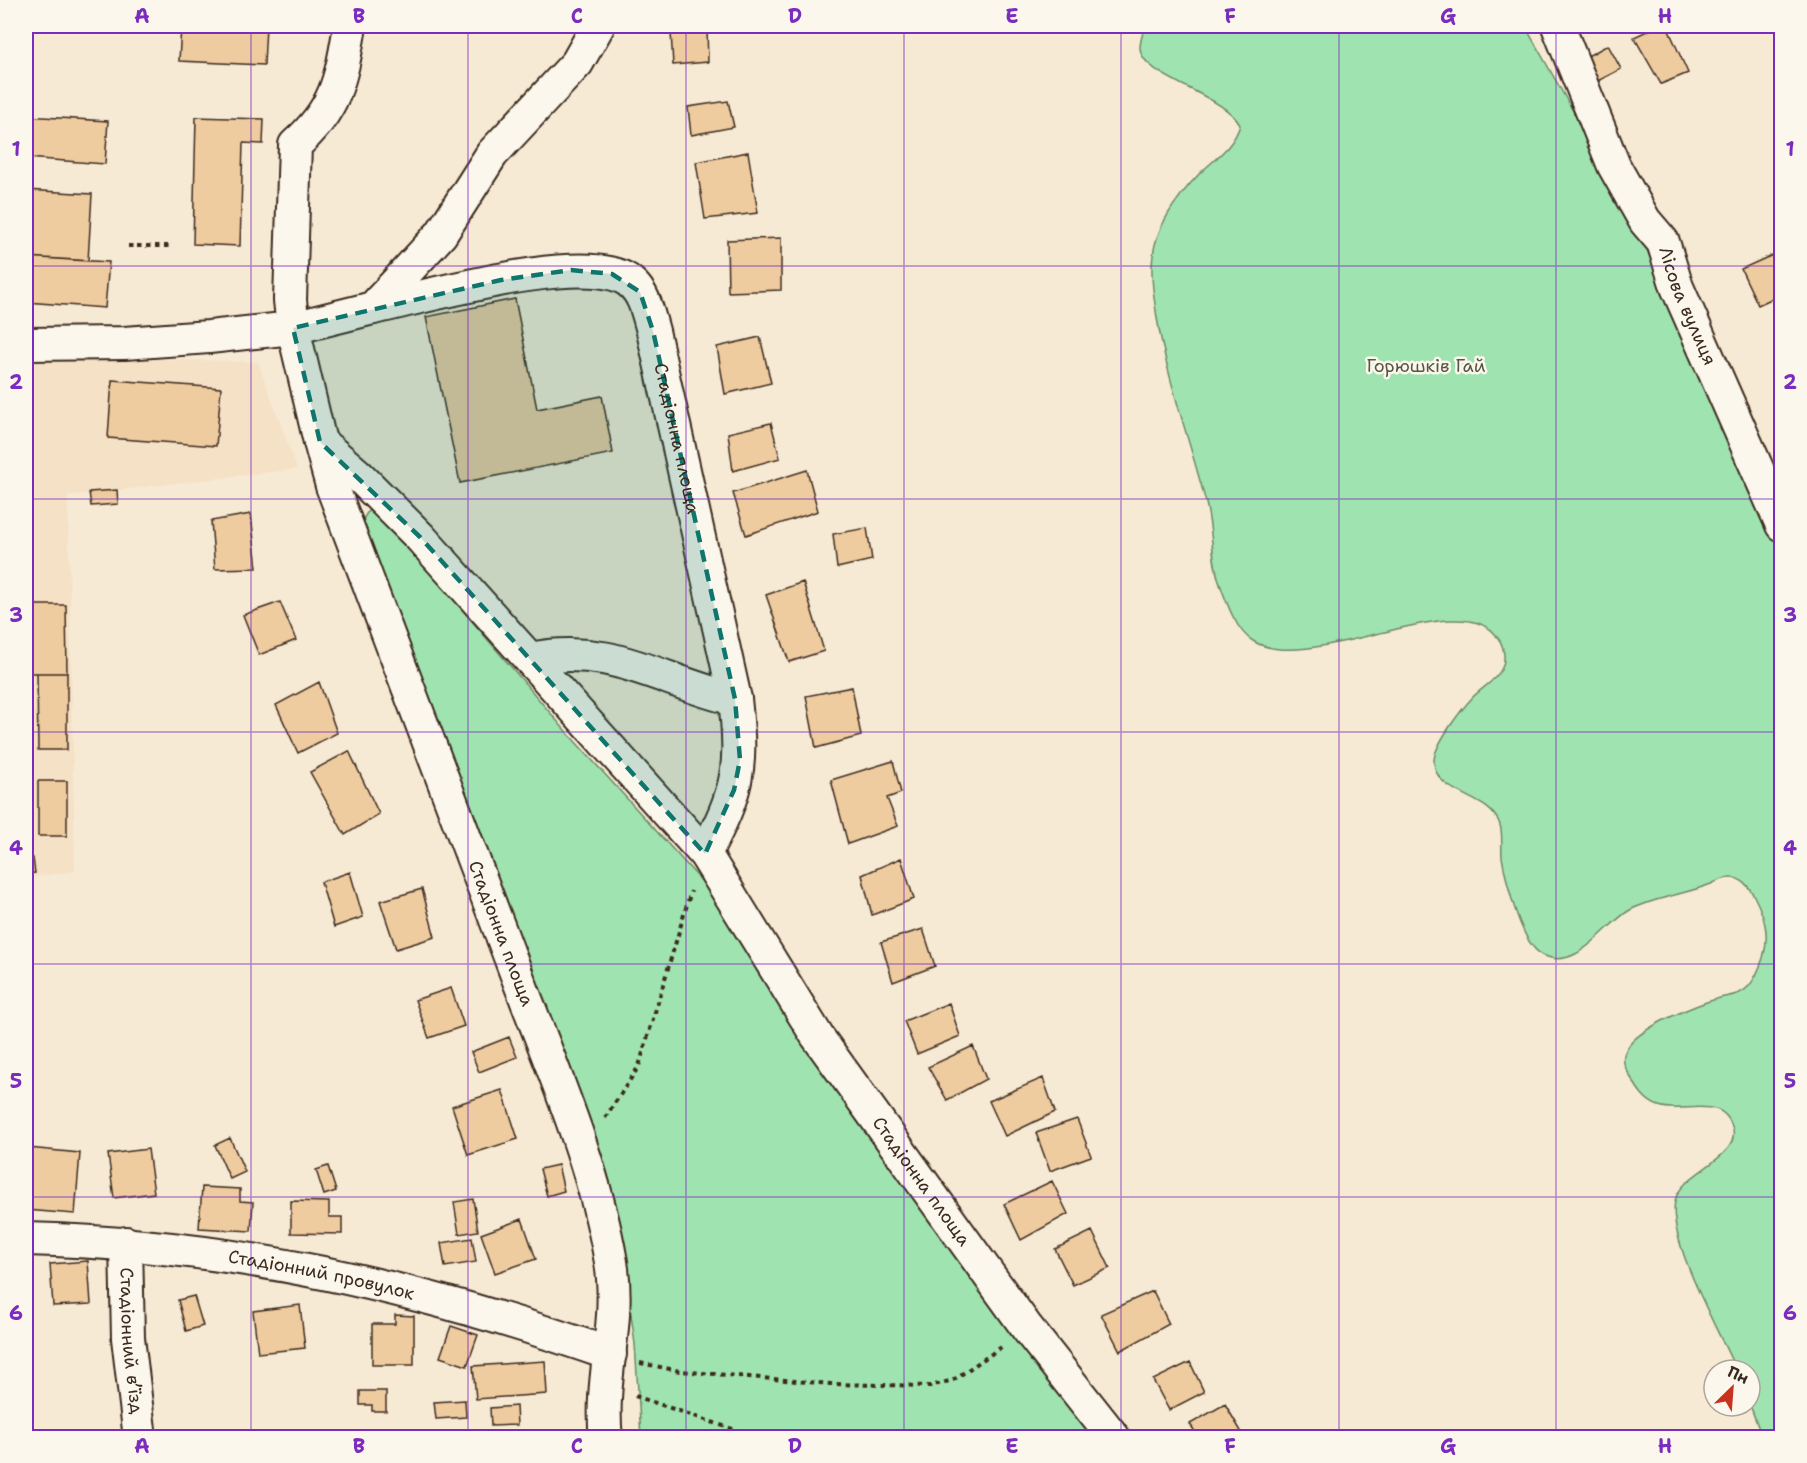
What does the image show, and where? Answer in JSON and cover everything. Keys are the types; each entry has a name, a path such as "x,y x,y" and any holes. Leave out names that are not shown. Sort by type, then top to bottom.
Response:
{"street":[{"path":"26,344 124,344 293,328 290,262 295,145 311,130 329,107 337,86 350,26"},
{"path":"373,308 441,234 492,154 577,63 598,26"},
{"name":"Лісова вулиця","path":"1558,26 1614,166 1645,221 1663,242 1677,287 1782,525"},
{"name":"Стадіонна площа","path":"606,1437 604,1419 606,1387 615,1310 613,1276 604,1227 583,1153 332,486 293,328 501,280 571,270 592,269 612,274 629,281 640,292 653,331 735,699 740,760 734,790 705,854"},
{"name":"Стадіонна площа","path":"320,442 357,474 420,537 705,854 817,1036 1027,1328 1114,1437"},
{"path":"530,659 566,653 634,664 708,692 735,699"},
{"name":"Стадіонний провулок","path":"26,1239 126,1243 258,1259 376,1283 505,1318 610,1354"},
{"name":"Стадіонний в’їзд","path":"126,1243 128,1338 140,1437"}],"path":[{"path":"128,246 173,246"},
{"path":"583,1153 639,1066 687,902 705,854"},
{"path":"610,1354 680,1371 831,1384 931,1386 953,1380 967,1372 1027,1328"},
{"path":"606,1387 759,1437"}],"highlighted area":[{"path":"571,270 612,274 640,292 653,331 735,699 740,760 734,790 705,854 420,537 320,442 293,328 501,280"}],"shaded area":[{"path":"26,355 258,362 297,469 68,496 75,871 26,878"}],"green space":[{"name":"Горюшків Гай","path":"1145,26 1525,26 1625,203 1781,535 1781,1437 1762,1437 1755,1418 1762,1418 1762,1358 1730,1358 1686,1262 1675,1218 1675,1201 1679,1191 1687,1182 1719,1158 1732,1140 1733,1130 1728,1118 1721,1111 1712,1108 1669,1108 1654,1104 1636,1085 1624,1062 1626,1051 1634,1039 1656,1024 1698,1005 1739,993 1749,986 1761,965 1766,942 1764,919 1758,904 1750,889 1742,881 1735,878 1723,879 1630,910 1589,945 1566,958 1554,958 1541,954 1527,937 1515,910 1502,857 1501,829 1495,815 1443,781 1436,773 1434,761 1438,746 1455,719 1502,668 1504,653 1498,638 1480,624 1453,620 1421,624 1311,648 1278,649 1253,641 1237,624 1218,577 1206,503 1162,342 1152,271 1155,243 1170,210 1200,173 1229,145 1240,125 1232,114 1218,104 1154,68 1144,58 1140,48"},
{"path":"368,511 373,511 389,524 564,729 725,907 1095,1437 641,1437 635,1344 628,1292 362,521"}],"building":[{"path":"181,26 266,26 264,65 179,61"},
{"path":"1658,26 1667,26 1688,73 1661,84 1634,37"},
{"path":"707,29 708,62 673,65 671,32"},
{"path":"1608,45 1621,69 1592,84 1580,60"},
{"path":"728,101 734,127 691,135 688,107"},
{"path":"26,116 108,121 105,164 26,158"},
{"path":"196,117 264,119 263,144 243,143 240,246 193,244"},
{"path":"748,152 758,213 705,219 696,162"},
{"path":"26,190 92,194 88,261 26,257"},
{"path":"781,238 781,290 728,292 727,240"},
{"path":"1777,253 1782,262 1782,294 1758,305 1741,269"},
{"path":"26,257 109,262 105,308 26,302"},
{"path":"515,299 537,409 602,396 613,453 460,483 426,317"},
{"path":"760,337 771,383 725,394 717,347"},
{"path":"112,380 221,388 216,446 108,438"},
{"path":"771,423 780,458 733,471 728,433"},
{"path":"807,470 818,511 746,535 733,493"},
{"path":"117,490 118,504 91,506 89,492"},
{"path":"251,514 257,568 215,569 211,521"},
{"path":"867,528 872,560 837,568 833,534"},
{"path":"803,582 824,651 789,662 766,595"},
{"path":"280,602 296,640 259,655 243,615"},
{"path":"26,605 66,605 67,673 26,673"},
{"path":"37,673 67,673 67,750 38,750"},
{"path":"319,682 337,733 298,753 276,705"},
{"path":"852,687 861,736 816,748 806,696"},
{"path":"349,751 379,814 345,835 310,772"},
{"path":"893,761 901,793 887,798 898,826 848,844 831,780"},
{"path":"38,781 67,781 67,836 38,836"},
{"path":"33,858 35,873 26,874 26,859"},
{"path":"901,858 914,899 872,915 862,875"},
{"path":"350,872 363,917 334,927 321,882"},
{"path":"422,889 435,937 396,949 380,901"},
{"path":"923,929 935,966 893,982 881,942"},
{"path":"451,988 464,1026 429,1038 415,1000"},
{"path":"949,1003 960,1036 917,1054 904,1021"},
{"path":"509,1037 517,1057 479,1072 471,1052"},
{"path":"973,1046 986,1079 947,1100 928,1067"},
{"path":"26,1078 33,1119 26,1120"},
{"path":"1043,1078 1055,1112 1005,1136 989,1101"},
{"path":"502,1090 518,1139 468,1155 452,1106"},
{"path":"1077,1119 1091,1156 1050,1171 1036,1133"},
{"path":"230,1138 245,1172 230,1179 215,1145"},
{"path":"28,1148 80,1153 75,1214 26,1210"},
{"path":"148,1149 154,1193 114,1198 108,1154"},
{"path":"558,1165 564,1191 547,1196 540,1169"},
{"path":"328,1166 336,1191 324,1195 316,1170"},
{"path":"1052,1181 1068,1214 1021,1240 1004,1204"},
{"path":"202,1187 240,1189 240,1201 253,1202 251,1231 199,1228"},
{"path":"473,1199 478,1231 459,1234 454,1202"},
{"path":"291,1201 329,1202 329,1217 342,1217 342,1234 291,1233"},
{"path":"522,1219 536,1259 495,1273 481,1234"},
{"path":"1092,1231 1110,1268 1073,1285 1055,1249"},
{"path":"472,1238 476,1262 445,1267 441,1243"},
{"path":"88,1261 91,1304 53,1306 50,1264"},
{"path":"1153,1291 1169,1324 1120,1351 1101,1314"},
{"path":"194,1296 203,1326 186,1331 178,1300"},
{"path":"300,1305 305,1348 258,1353 253,1311"},
{"path":"395,1315 414,1316 414,1365 372,1365 372,1324 395,1324"},
{"path":"451,1326 478,1335 467,1366 440,1357"},
{"path":"545,1361 547,1394 476,1399 473,1366"},
{"path":"1190,1362 1204,1392 1169,1410 1153,1380"},
{"path":"360,1391 386,1391 386,1411 372,1411 372,1405 360,1405"},
{"path":"465,1400 466,1417 436,1419 434,1402"},
{"path":"1225,1404 1245,1438 1199,1438 1190,1424"},
{"path":"516,1406 517,1425 491,1426 490,1408"}]}
